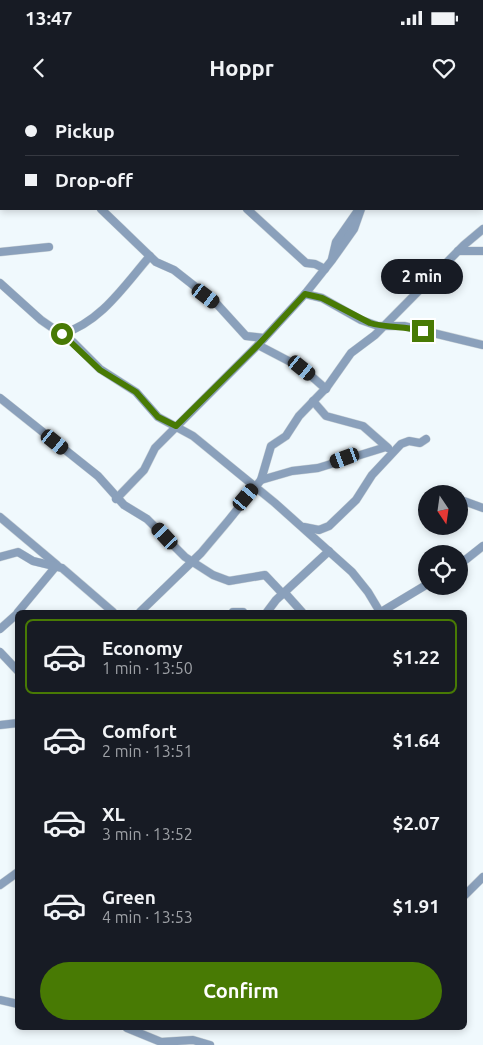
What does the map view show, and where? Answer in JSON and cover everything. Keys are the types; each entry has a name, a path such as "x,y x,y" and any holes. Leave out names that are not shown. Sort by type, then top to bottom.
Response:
{"street":[{"path":"102,210 160,265 181,274 216,303 246,336 264,338"},
{"path":"248,210 306,263 315,264 324,269"},
{"path":"116,499 144,470 152,451 258,345 305,294 332,260 333,248 336,242 359,210"},
{"path":"142,610 210,544 261,480 271,446 286,436 299,416 326,388 351,353 358,350 384,326 483,229"},
{"path":"0,252 49,247"},
{"path":"458,252 483,251"},
{"path":"62,334 77,329 92,320 150,256"},
{"path":"0,283 41,320 62,334 100,370 136,392 158,417 193,436 255,486 329,551 361,583 379,610"},
{"path":"305,294 322,298 361,320 384,326 404,326 483,345"},
{"path":"258,345 302,368 326,388"},
{"path":"0,398 98,476 116,499 124,506 148,519 179,551 192,561 213,575 229,581 265,575 300,610"},
{"path":"313,402 326,416 363,426 394,452"},
{"path":"300,526 319,530 329,526 356,500 372,475 406,441 420,443 426,439"},
{"path":"261,480 292,471 318,468 386,447"},
{"path":"468,503 483,508"},
{"path":"0,517 111,610"},
{"path":"468,558 483,546"},
{"path":"269,610 329,551"},
{"path":"0,557 18,552 33,561 56,565"},
{"path":"20,610 56,565"},
{"path":"384,610 418,591"},
{"path":"0,629 15,616"},
{"path":"0,652 15,668"},
{"path":"0,725 15,723"},
{"path":"0,885 15,874"},
{"path":"467,893 483,877"},
{"path":"0,1000 15,1003"},
{"path":"132,1030 161,1042 193,1040 210,1045"}],"route":[{"path":"62,334 73,342 100,370 136,392 158,417 176,426 188,412 258,345 283,315 305,294 322,298 351,315 378,326 404,326 423,331"}]}
